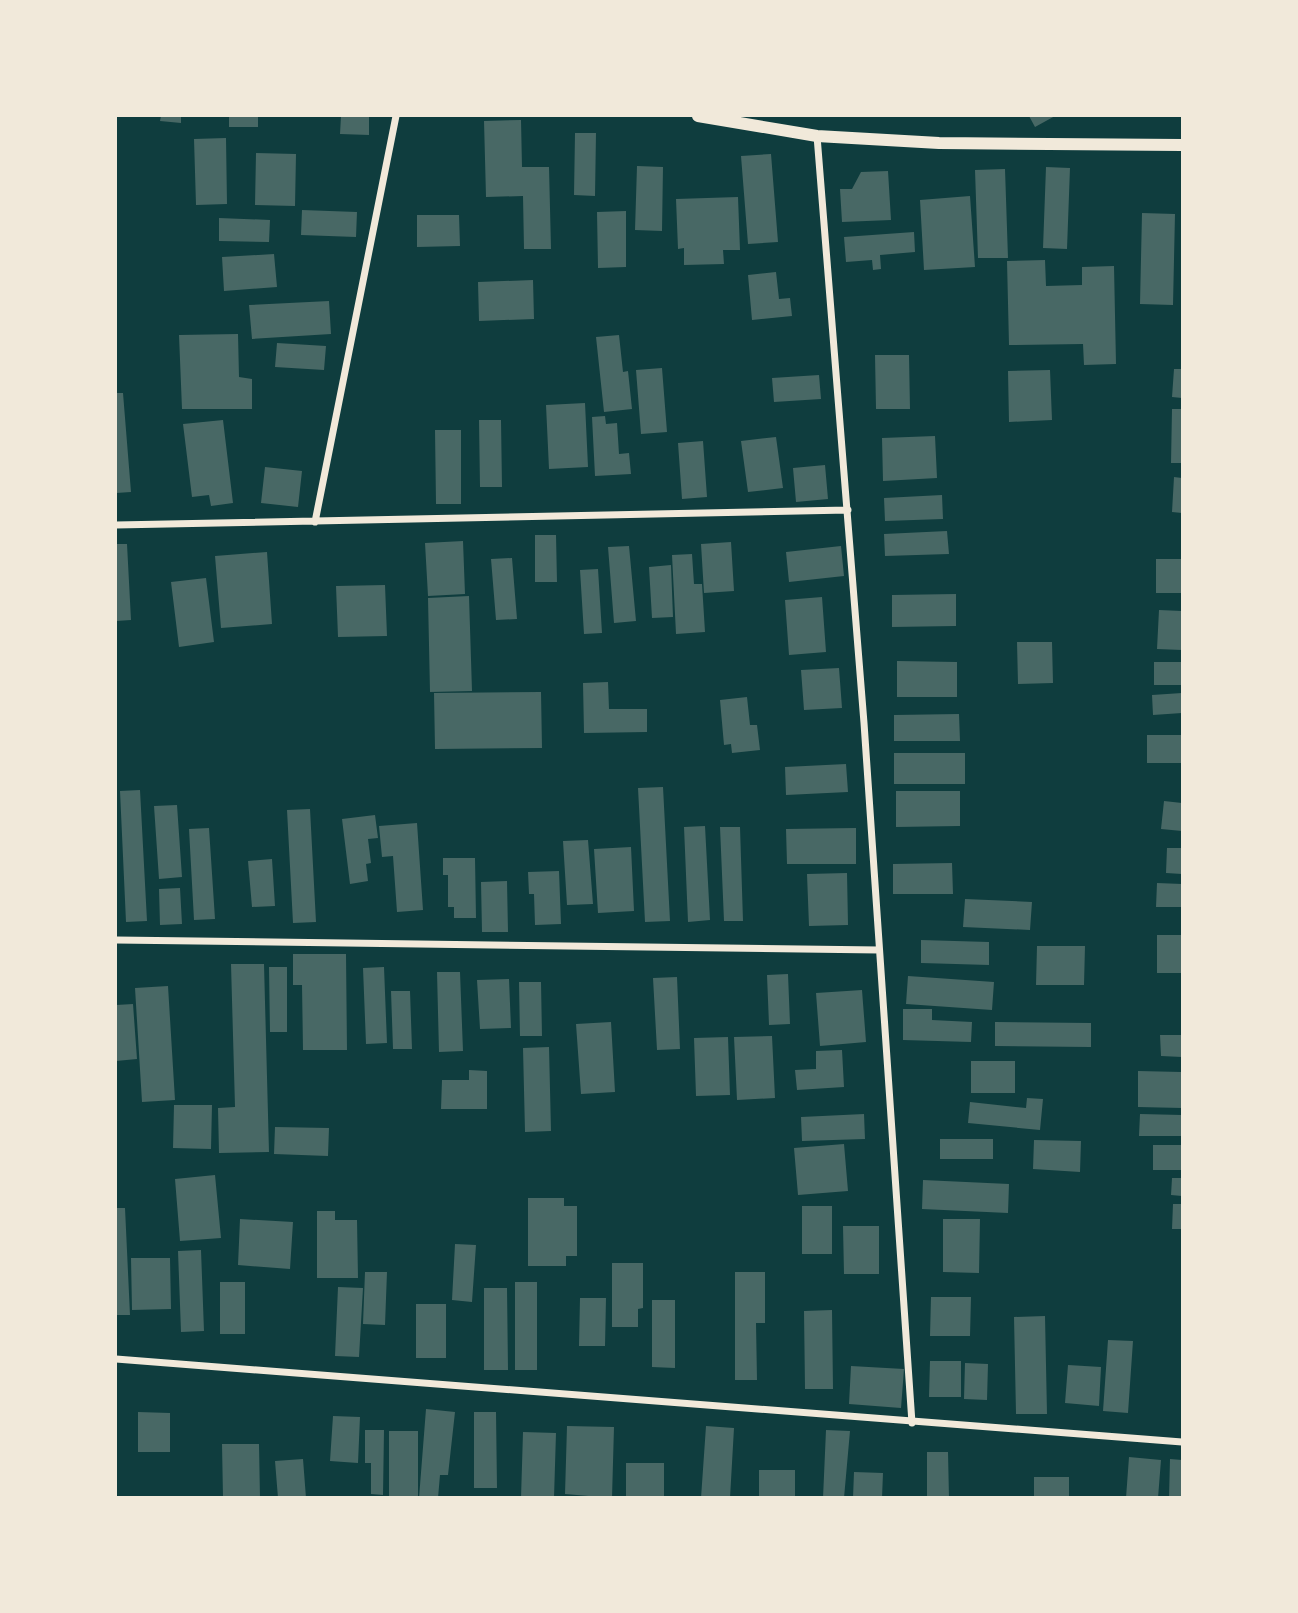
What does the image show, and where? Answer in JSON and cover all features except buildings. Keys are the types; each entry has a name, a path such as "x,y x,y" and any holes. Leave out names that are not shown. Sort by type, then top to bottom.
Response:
{"street":[{"path":"316,522 396,116"},
{"path":"698,116 817,136 939,143 1182,145"},
{"path":"817,136 848,510 912,1423"},
{"path":"116,525 848,510"},
{"path":"116,940 879,950"},
{"path":"116,1359 1182,1442"}]}
